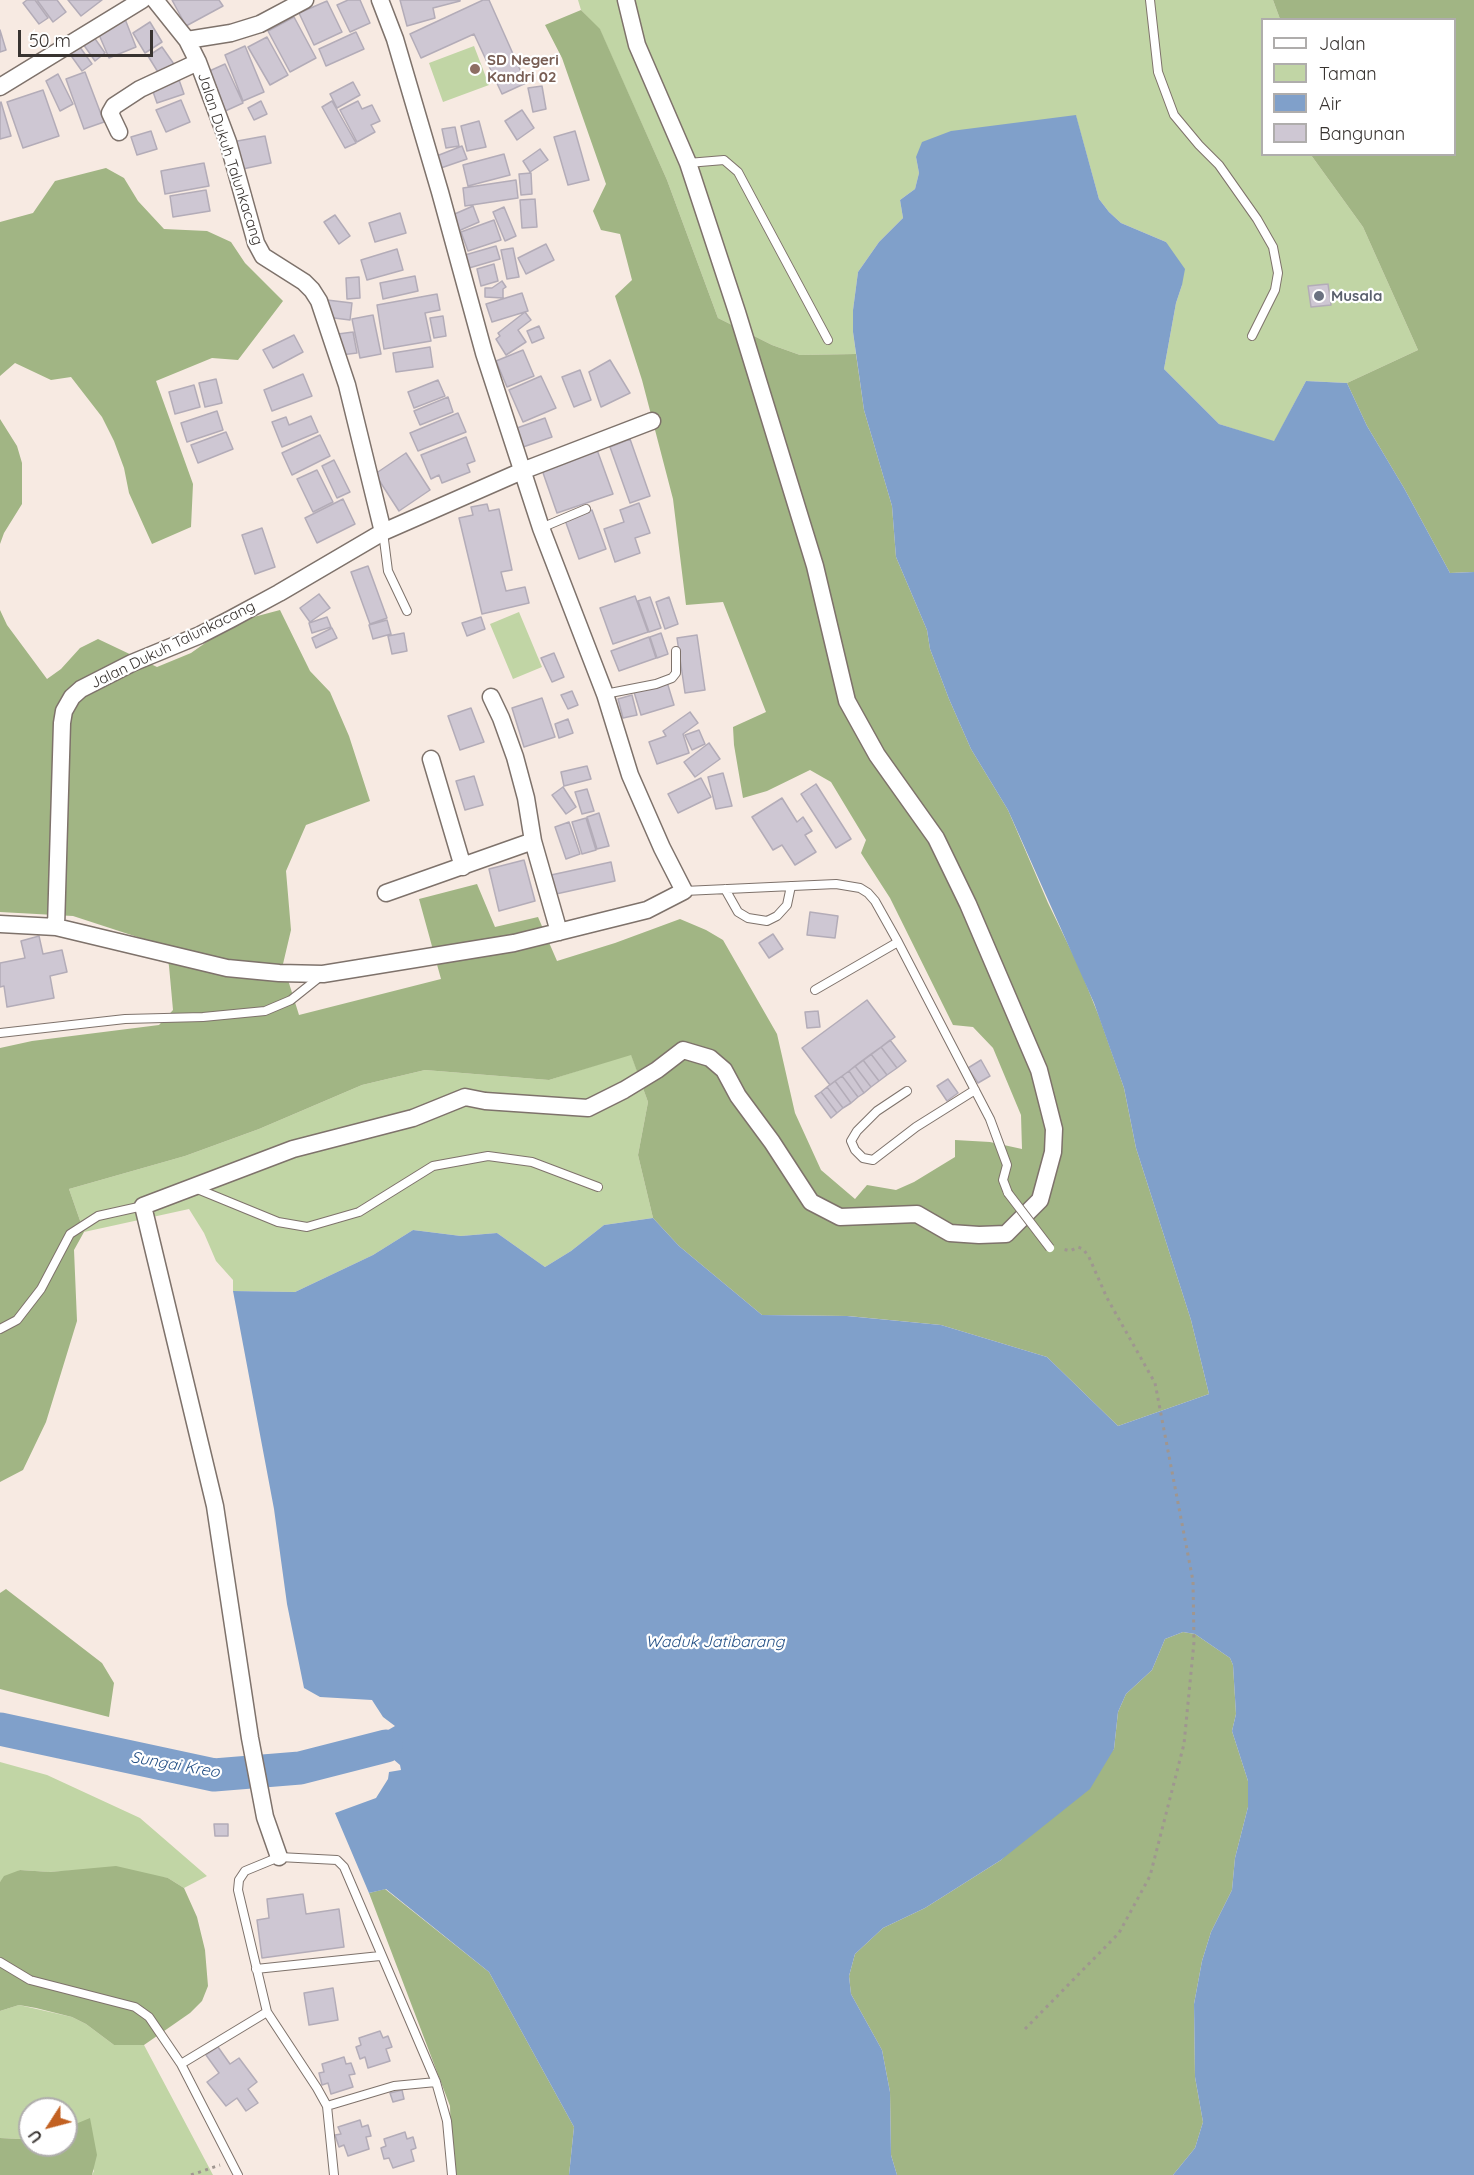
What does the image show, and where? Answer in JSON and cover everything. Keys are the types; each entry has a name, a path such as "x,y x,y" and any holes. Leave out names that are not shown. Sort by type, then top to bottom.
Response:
{"street":[{"path":"0,87 142,0"},
{"name":"Jalan Dukuh Talunkacang","path":"155,0 187,40 198,62 228,142 259,249 263,256 304,282 319,301 347,385 383,532"},
{"path":"187,40 231,33 260,24 285,5 306,0"},
{"path":"0,924 56,927 227,968 323,974 514,943 647,910 684,891 630,775 605,694 541,528 484,353 395,39 380,0"},
{"path":"279,1857 265,1817 250,1738 215,1506 143,1210 193,1187 293,1149 413,1118 465,1097 485,1101 588,1108 657,1070 683,1050 710,1058 724,1070 738,1096 772,1142 811,1203 840,1217 917,1214 950,1233 1006,1234 1040,1200 1053,1152 1054,1129 1039,1070 968,904 936,838 877,754 847,701 815,566 688,163 637,45 626,0"},
{"path":"120,132 110,113 114,106 140,89 198,62"},
{"name":"Jalan Dukuh Talunkacang","path":"56,927 62,723 64,711 72,697 81,689 132,663 200,635 383,532 522,471 652,421"},
{"path":"491,697 515,757 526,798 533,841 559,932"},
{"path":"431,759 463,867"},
{"path":"386,893 533,841"}],"lane":[{"path":"1150,0 1158,72 1174,115 1219,165 1257,219 1273,247 1278,273 1275,290 1252,336"},
{"path":"688,163 724,160 738,172 828,340"},
{"path":"541,528 586,509"},
{"path":"383,532 388,571 406,611"},
{"path":"605,694 656,684 672,678 676,673 676,651"},
{"path":"684,891 836,884 860,888 875,901 990,1119 1007,1166 1004,1180 1008,1193 1050,1248"},
{"path":"725,889 738,912 748,918 767,921 777,916 787,905 791,886"},
{"path":"815,990 898,942"},
{"path":"0,1033 125,1019 203,1017 265,1011 291,1000 323,974"},
{"path":"907,1091 877,1111 857,1131 851,1142 863,1158 873,1160 916,1127 975,1090"},
{"path":"193,1187 278,1222 308,1227 359,1212 433,1166 488,1156 532,1162 598,1187"},
{"path":"0,1329 17,1320 41,1289 70,1234 98,1216 143,1210"},
{"path":"334,2175 327,2106 267,2012 238,1890 239,1880 245,1871 279,1857 337,1860 344,1867 380,1956 436,2082 447,2121 452,2175"},
{"path":"256,1968 380,1956"},
{"path":"0,1962 30,1980 135,2007 150,2017 182,2064 238,2175"},
{"path":"182,2064 267,2012"},
{"path":"327,2106 394,2086 436,2082"}],"path":[{"path":"1025,2029 1119,1933 1150,1875 1184,1744 1194,1642 1193,1581 1157,1390 1135,1344 1107,1298 1089,1257 1083,1249 1078,1247 1065,1251 1060,1247 1050,1248"},
{"path":"191,2175 231,2162"}],"green space":[{"path":"578,0 1273,0 1280,18 1261,18 1261,156 1312,156 1363,227 1418,350 1347,383 1306,381 1274,442 1219,424 1164,369 1176,303 1182,285 1166,242 1121,223 1099,199 1076,116 916,157 919,173 915,189 900,200 903,218 879,242 858,272 853,310 856,354 800,355 772,345 718,318 667,180 600,30 581,10"},
{"path":"1273,0 1474,0 1474,572 1450,573 1367,426 1347,383 1418,350 1363,227 1312,156 1456,156 1456,18 1280,18"},
{"path":"581,10 600,29 667,180 718,318 772,345 800,355 856,354 864,410 892,506 896,557 927,630 930,649 971,749 1008,810 1048,903 1080,969 1100,1019 1124,1088 1136,1148 1191,1320 1209,1394 1118,1426 1047,1357 941,1325 848,1316 762,1315 679,1246 653,1218 638,1155 648,1102 631,1055 549,1080 425,1070 362,1085 259,1129 185,1156 69,1189 84,1232 74,1250 77,1321 46,1422 23,1470 0,1482 0,1048 32,1041 159,1025 173,1010 165,946 73,916 0,912 0,610 7,625 47,679 61,669 80,648 98,639 157,667 191,653 235,622 280,610 310,671 330,692 349,736 370,801 306,825 286,871 291,930 283,964 299,1015 441,979 419,899 477,884 495,927 538,917 557,961 680,919 723,940 777,1034 795,1113 821,1170 855,1199 867,1185 896,1190 914,1182 955,1157 955,1140 990,1142 1022,1149 1021,1115 993,1048 973,1027 953,1025 890,898 861,853 866,840 831,782 810,770 767,791 743,798 733,727 766,712 723,602 686,605 673,499 642,380 615,296 632,280 620,234 601,230 593,211 606,184 562,58 545,25"},
{"path":"474,46 489,85 443,102 429,63"},
{"path":"106,168 124,178 138,201 164,229 207,231 231,242 245,263 283,301 238,360 212,358 156,381 193,484 191,527 152,544 129,493 124,468 114,441 102,417 71,377 51,380 15,363 0,376 0,222 33,213 55,181"},
{"path":"0,419 17,446 22,463 22,504 0,544"},
{"path":"519,612 542,667 513,679 490,624"},
{"path":"631,1054 648,1102 638,1155 653,1218 604,1225 571,1251 545,1267 497,1233 461,1236 413,1230 373,1255 295,1292 233,1291 233,1280 216,1261 204,1233 189,1209 84,1232 69,1189 185,1156 259,1129 362,1085 425,1070 549,1080"},
{"path":"6,1589 102,1663 114,1683 109,1717 0,1689 0,1593"},
{"path":"1183,1632 1195,1634 1230,1658 1233,1665 1236,1714 1232,1731 1248,1781 1248,1807 1235,1858 1232,1890 1211,1932 1202,1961 1194,2004 1195,2077 1203,2122 1195,2148 1173,2175 897,2175 891,2155 890,2092 882,2050 851,1994 849,1976 855,1954 883,1928 925,1908 1001,1860 1114,1749 1118,1712 1126,1694 1152,1670 1165,1639"},
{"path":"0,1762 47,1775 140,1818 207,1876 184,1888 168,1878 83,1870 49,1872 20,1870 0,1882"},
{"path":"116,1866 168,1878 184,1888 197,1917 205,1950 208,1986 202,2001 190,2013 144,2045 114,2045 86,2024 72,2017 36,2008 19,2005 0,2011 0,1882 4,1876 20,1870 50,1872"},
{"path":"385,1889 489,1972 574,2127 569,2175 452,2175 450,2106 369,1893"},
{"path":"19,2005 72,2017 86,2024 114,2045 144,2045 213,2175 92,2175 94,2171 78,2135 78,2097 18,2097 18,2139 0,2138 0,2011"},
{"path":"90,2118 97,2155 92,2175 0,2175 0,2138 18,2139 18,2157 78,2157 78,2123"}],"water":[{"name":"Waduk Jatibarang","path":"1076,115 1099,199 1121,223 1166,242 1185,269 1176,303 1164,369 1219,424 1274,441 1306,381 1347,383 1367,426 1450,573 1474,572 1474,2175 1173,2175 1195,2148 1203,2122 1195,2077 1194,2004 1202,1961 1211,1932 1232,1890 1235,1858 1248,1807 1248,1781 1232,1731 1236,1714 1233,1665 1230,1658 1195,1634 1183,1632 1165,1639 1152,1670 1126,1694 1118,1712 1114,1749 1090,1789 1001,1860 925,1908 883,1928 855,1954 849,1976 851,1994 882,2050 890,2092 891,2155 897,2175 569,2175 574,2127 489,1972 386,1889 369,1893 335,1813 376,1798 388,1779 389,1772 401,1770 400,1765 386,1757 383,1733 395,1726 383,1717 372,1700 320,1697 304,1688 287,1604 274,1509 233,1291 295,1292 373,1255 413,1230 461,1236 497,1233 545,1267 571,1251 604,1225 653,1218 679,1246 762,1315 847,1316 941,1325 1047,1357 1118,1426 1209,1394 1191,1320 1136,1148 1124,1088 1094,1003 1008,810 971,749 930,649 927,630 896,557 892,506 864,410 853,332 853,310 858,272 879,242 903,218 900,200 915,189 919,173 916,157 922,142 951,131"}],"building":[{"path":"27,0 35,0 48,18 39,24 23,3"},
{"path":"37,0 57,0 66,12 53,22"},
{"path":"68,0 102,0 81,16"},
{"path":"172,0 219,0 223,6 186,26"},
{"path":"348,0 360,0 370,23 350,32 337,5"},
{"path":"400,0 460,1 433,8 435,18 407,26"},
{"path":"483,0 489,0 526,83 502,94 474,34 421,58 410,34"},
{"path":"327,1 342,32 314,45 299,13"},
{"path":"294,17 316,58 290,72 268,31"},
{"path":"125,19 136,47 109,58 97,30"},
{"path":"150,22 162,42 145,53 133,33"},
{"path":"0,30 6,50 0,52"},
{"path":"356,32 364,49 326,66 319,49"},
{"path":"91,33 105,53 95,61 81,41"},
{"path":"267,37 288,75 270,85 248,47"},
{"path":"77,43 92,64 82,71 67,50"},
{"path":"245,46 264,92 243,101 225,55"},
{"path":"162,47 176,67 161,77 148,56"},
{"path":"225,64 243,103 223,112 205,73"},
{"path":"85,72 104,122 84,129 66,79"},
{"path":"58,74 73,104 60,111 46,81"},
{"path":"178,77 184,94 157,103 151,86"},
{"path":"353,82 360,95 337,108 330,94"},
{"path":"542,86 546,109 533,112 528,88"},
{"path":"43,90 59,136 23,148 7,102"},
{"path":"181,100 190,122 166,132 156,110"},
{"path":"261,101 267,114 254,120 248,108"},
{"path":"332,101 356,143 345,148 322,107"},
{"path":"358,101 362,109 372,105 380,121 371,125 375,132 357,142 340,110"},
{"path":"0,103 11,136 0,139"},
{"path":"522,110 534,128 517,140 505,121"},
{"path":"479,121 486,147 467,151 461,126"},
{"path":"455,127 459,146 446,148 442,129"},
{"path":"151,131 157,149 137,155 131,137"},
{"path":"575,131 589,180 568,185 554,137"},
{"path":"265,136 271,163 238,170 232,142"},
{"path":"462,146 467,159 438,169 434,157"},
{"path":"540,149 548,160 530,172 523,161"},
{"path":"504,154 510,175 468,186 463,165"},
{"path":"204,163 209,186 165,194 161,171"},
{"path":"531,173 532,194 521,195 519,174"},
{"path":"516,180 518,198 465,206 463,188"},
{"path":"206,190 210,211 173,217 170,196"},
{"path":"535,199 537,227 522,228 520,200"},
{"path":"473,206 479,222 456,232 450,216"},
{"path":"504,207 516,236 505,241 493,212"},
{"path":"400,213 406,233 375,242 369,223"},
{"path":"335,215 350,236 339,244 324,222"},
{"path":"494,220 501,240 468,251 461,232"},
{"path":"546,244 554,260 526,274 518,258"},
{"path":"496,246 500,259 469,268 465,255"},
{"path":"513,248 519,277 507,279 501,250"},
{"path":"397,249 403,270 367,280 361,260"},
{"path":"494,264 498,281 481,286 477,269"},
{"path":"415,276 418,291 383,299 380,283"},
{"path":"359,277 360,298 347,299 346,278"},
{"path":"502,281 506,287 503,289 503,298 485,297 485,288 492,288"},
{"name":"Musala","path":"1328,284 1331,305 1311,307 1308,286"},
{"path":"522,293 528,311 492,322 486,304"},
{"path":"437,294 440,310 425,313 431,341 384,349 377,305"},
{"path":"327,300 352,303 350,320 326,317"},
{"path":"525,312 531,320 518,330 526,342 506,355 496,339 500,336 498,333"},
{"path":"373,315 381,354 360,358 352,319"},
{"path":"443,316 446,336 434,338 430,318"},
{"path":"539,326 544,338 532,343 527,331"},
{"path":"353,332 357,353 341,355 338,334"},
{"path":"294,335 303,352 273,368 263,350"},
{"path":"430,347 433,367 396,372 393,353"},
{"path":"523,350 534,376 507,387 496,361"},
{"path":"610,360 630,393 601,407 589,372"},
{"path":"580,370 591,400 574,407 562,377"},
{"path":"303,374 312,396 272,411 264,390"},
{"path":"541,376 556,408 523,422 509,390"},
{"path":"216,379 222,403 205,407 199,383"},
{"path":"438,380 445,396 414,408 408,392"},
{"path":"194,385 200,407 175,414 169,392"},
{"path":"448,397 453,412 420,425 414,411"},
{"path":"217,411 223,430 187,442 181,423"},
{"path":"458,413 466,432 418,451 410,433"},
{"path":"311,416 318,432 282,447 272,422 286,417 289,425"},
{"path":"545,418 552,437 523,447 517,428"},
{"path":"226,432 233,449 198,463 191,445"},
{"path":"320,435 330,456 292,475 282,453"},
{"path":"466,437 475,461 467,464 470,472 442,483 439,475 431,479 421,455"},
{"path":"630,439 650,496 630,503 610,447"},
{"path":"596,447 613,494 557,513 541,467"},
{"path":"406,453 430,490 399,511 375,474"},
{"path":"334,460 350,492 337,498 322,466"},
{"path":"317,470 333,502 313,512 297,479"},
{"path":"343,499 355,524 317,543 305,518"},
{"path":"639,503 650,533 635,538 640,553 615,562 604,529 624,522 620,510"},
{"path":"487,504 489,511 499,509 512,570 501,572 506,591 525,587 529,603 482,614 459,518 473,515 471,507"},
{"path":"592,510 606,549 579,559 565,520"},
{"path":"262,528 275,567 255,574 242,535"},
{"path":"368,566 387,618 370,624 351,572"},
{"path":"319,594 330,608 310,622 300,608"},
{"path":"635,596 648,632 613,644 600,608"},
{"path":"650,597 661,628 649,632 638,601"},
{"path":"669,597 678,624 665,629 656,602"},
{"path":"327,617 331,627 312,633 309,623"},
{"path":"481,617 485,629 467,636 462,623"},
{"path":"387,620 391,634 373,639 369,625"},
{"path":"332,628 337,638 316,648 312,638"},
{"path":"404,633 407,651 392,654 388,636"},
{"path":"661,633 668,654 657,658 650,637"},
{"path":"697,635 705,690 685,693 677,638"},
{"path":"649,637 656,658 619,671 611,651"},
{"path":"554,653 564,677 552,682 541,658"},
{"path":"667,682 674,705 641,715 634,692"},
{"path":"572,691 578,705 568,709 561,695"},
{"path":"632,695 637,715 623,718 618,699"},
{"path":"542,698 555,737 524,747 512,708"},
{"path":"471,708 484,742 460,750 448,716"},
{"path":"690,712 698,723 683,734 689,753 657,764 649,742 666,736 663,731"},
{"path":"568,719 573,733 559,738 555,724"},
{"path":"699,730 705,744 692,750 685,735"},
{"path":"709,743 720,759 695,777 684,762"},
{"path":"587,766 591,779 564,786 561,772"},
{"path":"723,773 732,806 716,809 708,777"},
{"path":"474,776 483,805 465,810 456,781"},
{"path":"701,778 711,797 678,813 668,794"},
{"path":"816,784 851,839 836,848 801,794"},
{"path":"563,787 576,807 566,814 552,795"},
{"path":"587,789 594,811 582,814 575,792"},
{"path":"782,798 797,822 803,817 812,831 805,835 816,852 795,865 782,845 773,850 752,817"},
{"path":"599,813 609,846 597,849 587,817"},
{"path":"586,818 596,850 582,854 572,822"},
{"path":"569,822 580,854 566,859 555,827"},
{"path":"524,860 535,901 499,911 489,869"},
{"path":"611,862 615,881 556,894 551,875"},
{"path":"810,912 838,916 835,938 807,935"},
{"path":"773,934 783,949 769,958 759,943"},
{"path":"39,936 43,954 62,950 67,972 50,976 54,998 7,1007 4,986 0,987 0,963 25,958 21,941"},
{"path":"867,1000 895,1037 830,1085 802,1048"},
{"path":"818,1011 820,1027 807,1028 805,1012"},
{"path":"890,1040 906,1061 897,1068 881,1047"},
{"path":"881,1047 897,1068 887,1075 871,1054"},
{"path":"871,1054 887,1075 879,1081 863,1060"},
{"path":"863,1060 879,1081 871,1087 855,1066"},
{"path":"981,1060 990,1076 978,1083 968,1068"},
{"path":"855,1066 871,1087 864,1093 849,1071"},
{"path":"849,1071 864,1093 858,1097 842,1076"},
{"path":"842,1076 858,1097 851,1103 835,1081"},
{"path":"948,1079 958,1093 947,1101 937,1086"},
{"path":"835,1081 851,1103 843,1108 827,1087"},
{"path":"827,1087 843,1108 837,1113 821,1092"},
{"path":"821,1092 837,1113 831,1118 815,1096"},
{"path":"214,1824 228,1824 228,1836 215,1836"},
{"path":"303,1894 306,1914 339,1909 344,1947 262,1958 257,1920 269,1918 267,1899"},
{"path":"333,1988 338,2020 309,2025 304,1993"},
{"path":"380,2031 383,2038 388,2036 392,2047 386,2049 390,2061 368,2068 365,2057 360,2059 356,2047 361,2045 359,2038"},
{"path":"218,2047 230,2064 239,2058 257,2082 248,2089 258,2103 246,2111 237,2098 226,2106 207,2082 219,2073 206,2055"},
{"path":"344,2057 346,2064 351,2063 355,2074 349,2075 353,2087 331,2094 328,2083 322,2085 319,2073 324,2072 322,2064"},
{"path":"402,2090 404,2099 393,2102 390,2093"},
{"path":"360,2120 362,2127 368,2125 371,2136 366,2137 369,2149 348,2156 344,2145 339,2147 335,2135 341,2134 338,2127"},
{"path":"405,2132 407,2139 413,2137 416,2148 411,2150 414,2161 393,2168 389,2158 384,2159 381,2148 386,2146 384,2139"}],"waterway":[{"name":"Sungai Kreo","path":"0,1729 214,1775 300,1768 386,1746"}],"place":[{"name":"SD Negeri Kandri 02","path":"475,69"},
{"name":"Musala","path":"1319,296"}]}
